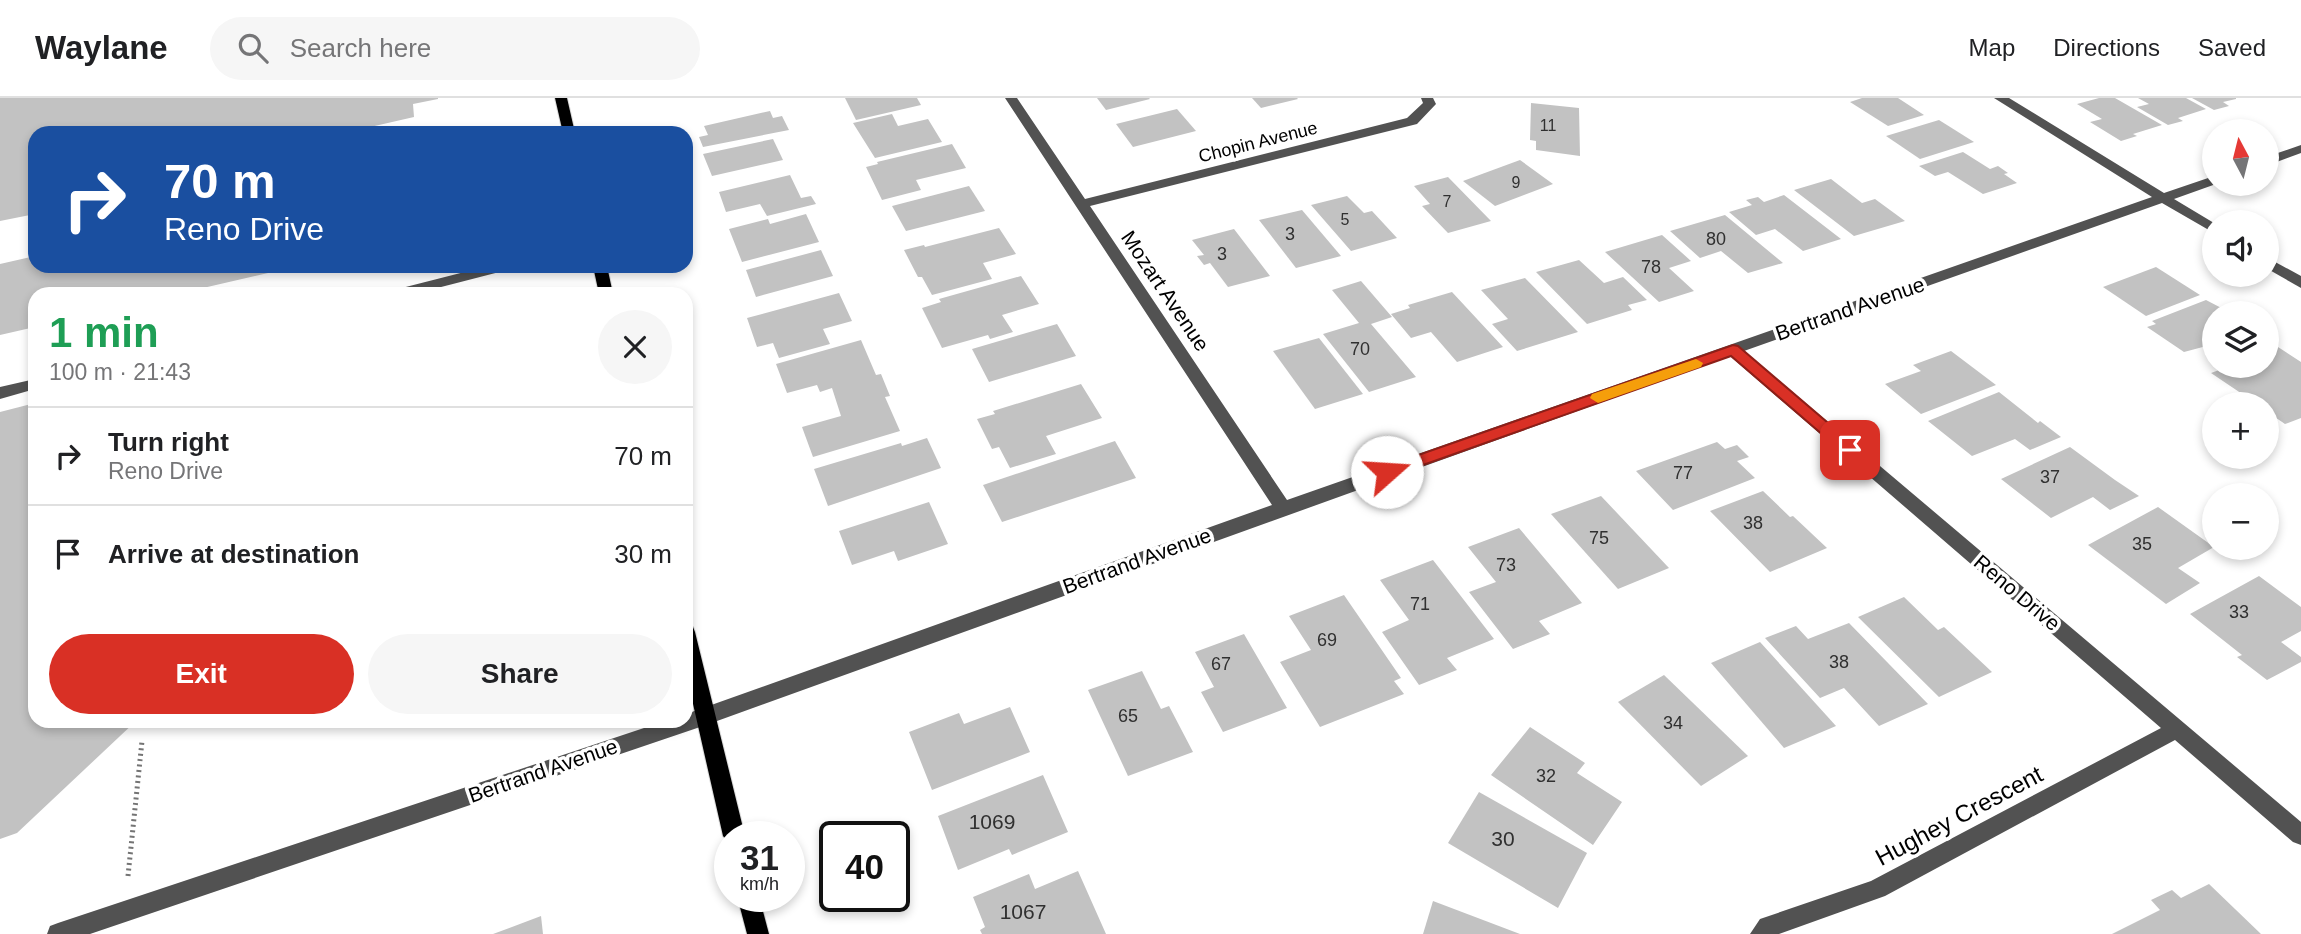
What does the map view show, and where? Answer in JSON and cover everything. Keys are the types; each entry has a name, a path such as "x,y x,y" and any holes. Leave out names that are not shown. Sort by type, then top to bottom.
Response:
{"main road":[{"path":"561,98 567,126"},
{"path":"693,661 730,821"},
{"path":"752,912 758,934"}],"street":[{"name":"Mozart Avenue","path":"1011,98 1283,508"},
{"name":"Chopin Avenue","path":"1082,204 1412,121 1430,104 1427,98"},
{"path":"2000,98 2202,222"},
{"path":"2279,157 2301,149"},
{"name":"Bertrand Avenue","path":"693,720 1283,508 2202,184"},
{"path":"2279,269 2301,283"},
{"path":"443,287 485,273"},
{"name":"Reno Drive","path":"1733,350 2301,835"},
{"path":"0,393 28,386"},
{"name":"Bertrand Avenue","path":"58,934 670,728"},
{"name":"Hughey Crescent","path":"1761,934 1768,927 1877,889 2176,729"}],"path":[{"path":"125,911 142,741"}],"building":[{"path":"0,98 438,98 413,104 414,117 375,126 28,126 28,215 0,221"},
{"path":"845,98 917,98 921,105 856,120"},
{"path":"1097,98 1149,98 1150,99 1106,110"},
{"path":"1252,98 1297,98 1298,99 1261,108"},
{"path":"1862,98 1898,98 1924,115 1888,126 1850,102"},
{"path":"2099,98 2115,98 2162,125 2133,134 2137,136 2121,141 2090,122 2102,119 2077,104"},
{"path":"2138,98 2186,98 2206,109 2178,118 2183,121 2168,125 2137,107 2149,104"},
{"path":"2192,98 2236,99 2223,102 2229,106 2214,110"},
{"path":"1531,103 1579,108 1580,156 1536,150 1536,141 1530,140"},
{"path":"1177,109 1196,131 1133,147 1116,124"},
{"path":"770,111 773,118 782,116 789,130 703,147 699,137 708,135 704,126"},
{"path":"892,114 898,126 928,119 942,142 875,158 853,123"},
{"path":"1939,120 1974,142 1920,159 1886,136"},
{"path":"773,139 783,160 712,176 703,154"},
{"path":"952,144 966,168 916,180 921,190 882,200 866,167"},
{"path":"1963,152 1990,169 1998,166 2017,183 1983,194 1948,172 1935,176 1919,166"},
{"path":"1520,160 1553,184 1495,206 1463,181"},
{"path":"790,175 801,198 811,196 816,204 767,216 760,204 726,212 719,192"},
{"path":"1448,177 1491,221 1448,233 1422,206 1430,204 1414,186"},
{"path":"1831,179 1862,203 1875,199 1905,221 1854,236 1794,190"},
{"path":"969,186 985,211 906,231 892,206"},
{"path":"1784,195 1841,239 1803,251 1775,229 1756,235 1729,212 1752,205 1746,200 1758,197 1764,202"},
{"path":"1347,196 1364,213 1372,211 1397,238 1351,251 1311,205"},
{"path":"1302,210 1341,256 1296,268 1259,220"},
{"path":"806,214 819,242 742,262 729,229 768,219 770,224"},
{"path":"1725,215 1783,263 1748,273 1721,251 1700,258 1670,231"},
{"path":"999,228 1016,254 983,263 992,279 932,295 922,277 918,277 904,250 924,245 925,247"},
{"path":"1234,229 1270,276 1228,287 1210,263 1204,265 1197,256 1204,255 1192,240"},
{"path":"1662,235 1691,261 1669,268 1694,291 1659,302 1605,252"},
{"path":"821,250 833,276 756,297 746,270"},
{"path":"28,258 28,273 268,273 207,287 28,287 28,329 0,335 0,264"},
{"path":"1579,260 1604,283 1623,277 1647,300 1628,305 1632,310 1587,324 1536,272"},
{"path":"2156,267 2200,295 2146,316 2103,287"},
{"path":"1021,276 1039,304 1002,315 1013,332 990,339 988,335 942,348 922,308 941,302 939,299"},
{"path":"1525,278 1578,332 1517,351 1492,324 1508,319 1481,290"},
{"path":"1361,281 1392,317 1371,324 1416,377 1369,392 1323,334 1359,323 1332,290"},
{"path":"1452,292 1503,347 1457,362 1431,332 1411,338 1391,314 1410,308 1408,305"},
{"path":"839,293 852,321 823,329 830,344 779,358 773,343 757,347 747,318"},
{"path":"2202,302 2202,347 2184,352 2147,327 2156,324 2152,321"},
{"path":"1057,324 1076,356 989,382 972,349"},
{"path":"1319,338 1363,394 1315,409 1273,351"},
{"path":"861,340 876,375 881,374 890,396 885,397 900,431 813,457 802,427 841,416 832,388 820,392 817,385 787,393 776,364"},
{"path":"2279,348 2301,362 2301,418 2285,424 2279,420 2279,392 2239,392 2218,378 2279,378"},
{"path":"1951,351 1996,385 1921,414 1885,384 1921,371 1913,365"},
{"path":"1081,384 1102,418 1046,436 1056,454 1010,468 999,447 992,449 977,419 995,414 993,411"},
{"path":"1999,392 2038,423 2040,421 2061,437 2030,450 2015,439 1972,456 1928,421"},
{"path":"28,405 28,728 129,728 17,833 0,839 0,412"},
{"path":"927,438 941,468 828,506 814,469"},
{"path":"1115,441 1136,478 1002,522 983,485"},
{"path":"1717,442 1725,449 1737,445 1749,457 1737,461 1755,478 1673,510 1636,471"},
{"path":"2070,447 2139,496 2110,510 2093,497 2051,518 2001,479"},
{"path":"1763,491 1827,548 1770,572 1710,511"},
{"path":"1601,496 1669,568 1618,589 1551,514"},
{"path":"929,502 948,544 898,561 894,551 852,565 839,531"},
{"path":"2158,507 2202,538 2202,554 2178,568 2200,583 2166,604 2088,545"},
{"path":"1519,528 1582,603 1539,621 1550,634 1513,649 1469,592 1496,582 1468,547"},
{"path":"1433,560 1494,639 1447,658 1457,670 1419,685 1382,632 1409,620 1380,580"},
{"path":"2259,576 2301,607 2301,631 2281,642 2301,657 2301,662 2267,680 2237,657 2242,655 2190,614"},
{"path":"1344,595 1401,678 1394,681 1404,694 1320,727 1280,662 1311,650 1289,616"},
{"path":"1904,597 1938,630 1944,627 1992,672 1939,697 1858,617"},
{"path":"1849,623 1928,704 1879,726 1844,688 1820,698 1765,638 1796,626 1808,639"},
{"path":"1244,634 1287,708 1223,732 1201,692 1214,687 1195,652"},
{"path":"1760,642 1836,726 1784,748 1711,663"},
{"path":"1142,671 1161,709 1169,706 1193,752 1128,776 1088,690"},
{"path":"1664,675 1748,756 1701,786 1618,702"},
{"path":"1010,707 1030,752 932,790 909,732 959,713 964,724"},
{"path":"1530,727 1585,763 1577,773 1622,802 1593,845 1491,775"},
{"path":"1043,775 1068,832 1012,855 1009,849 958,870 938,816"},
{"path":"1479,792 1587,853 1558,908 1448,843"},
{"path":"1078,871 1106,934 982,934 980,930 985,927 973,897 1029,874 1035,889"},
{"path":"2209,884 2261,934 2112,934 2160,910 2151,900 2172,890 2181,898"},
{"path":"1433,901 1520,934 1423,934"},
{"path":"541,916 543,934 493,934"}],"slow traffic":[{"path":"1598,398 1696,363"}],"route":[{"path":"1387,472 1733,350 1850,450"}]}
